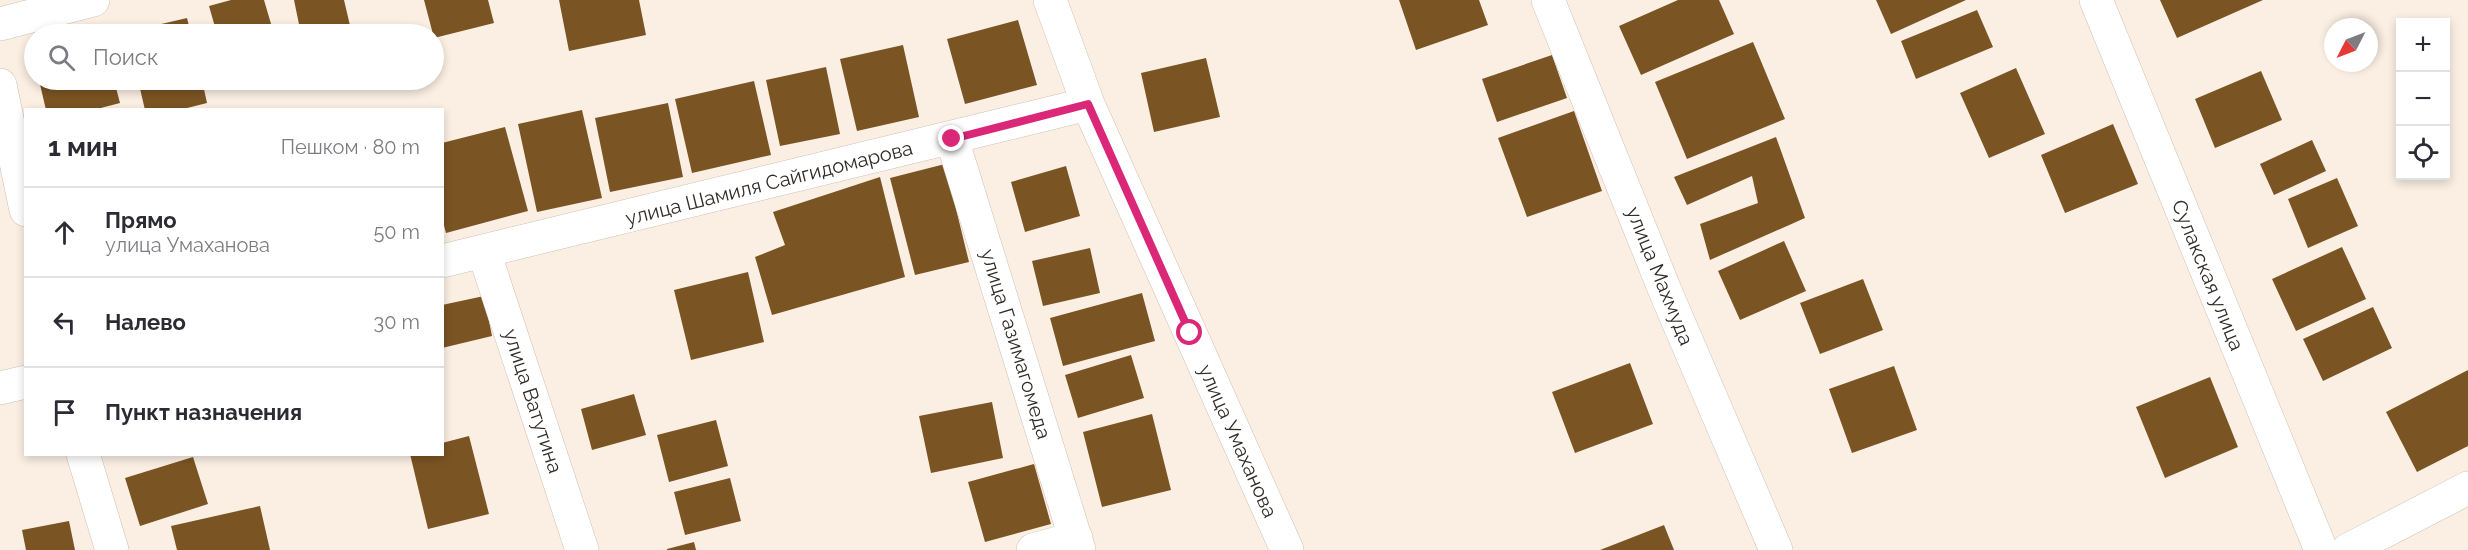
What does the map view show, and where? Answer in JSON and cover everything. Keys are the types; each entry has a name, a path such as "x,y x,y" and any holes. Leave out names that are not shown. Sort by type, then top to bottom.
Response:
{"street":[{"path":"0,24 93,0"},
{"name":"улица Умаханова","path":"1050,0 1088,104 1287,550"},
{"name":"улица Махмуда","path":"1548,0 1666,293 1776,550"},
{"name":"Сулакская улица","path":"2096,0 2321,550"},
{"path":"0,85 24,200"},
{"name":"улица Шамиля Сайгидомарова","path":"444,261 952,139 1088,104"},
{"name":"улица Газимагомеда","path":"952,139 1077,544"},
{"name":"улица Ватутина","path":"484,252 582,550"},
{"path":"0,388 24,382"},
{"path":"84,456 112,550"},
{"path":"2348,550 2468,488"},
{"path":"1033,550 1077,544"}],"building":[{"path":"231,0 264,0 271,24 214,24 209,6"},
{"path":"294,0 344,0 350,24 299,24"},
{"path":"424,0 488,0 494,23 444,36 444,24 430,24"},
{"path":"559,0 639,0 646,35 569,51"},
{"path":"1399,0 1479,0 1488,25 1416,50"},
{"path":"1678,0 1719,0 1734,34 1641,75 1619,26"},
{"path":"1876,0 1966,0 1891,34"},
{"path":"2160,0 2263,0 2177,38"},
{"path":"1977,10 1993,47 1916,79 1901,41"},
{"path":"187,18 188,24 161,24"},
{"path":"1018,20 1037,85 965,104 947,39"},
{"path":"1753,42 1785,119 1687,159 1655,82"},
{"path":"903,45 919,117 857,131 840,59"},
{"path":"1552,55 1567,98 1497,122 1482,79"},
{"path":"1206,58 1220,117 1154,132 1141,73"},
{"path":"826,67 840,134 780,146 766,80"},
{"path":"2016,68 2045,134 1989,158 1960,93"},
{"path":"2261,71 2282,120 2215,148 2195,99"},
{"path":"754,81 771,155 692,173 675,99"},
{"path":"41,90 117,90 120,103 101,108 46,108"},
{"path":"140,90 204,90 207,103 187,108 145,108"},
{"path":"668,103 683,177 610,192 595,118"},
{"path":"582,110 602,198 537,212 518,124"},
{"path":"1574,111 1602,191 1527,217 1498,138"},
{"path":"2113,124 2138,184 2065,213 2041,155"},
{"path":"505,127 528,211 446,233 444,226 444,142"},
{"path":"1776,137 1805,218 1710,260 1700,224 1758,203 1752,176 1687,205 1674,177"},
{"path":"2312,140 2326,171 2274,195 2260,164"},
{"path":"945,164 969,262 915,275 890,178"},
{"path":"1066,166 1080,216 1025,232 1011,182"},
{"path":"880,177 905,277 772,315 755,257 785,245 773,212"},
{"path":"2337,178 2358,226 2308,248 2288,199"},
{"path":"1784,241 1806,291 1740,320 1718,271"},
{"path":"2342,247 2366,299 2296,331 2272,279"},
{"path":"1090,248 1100,293 1043,306 1032,261"},
{"path":"748,272 764,342 691,360 674,290"},
{"path":"1863,279 1883,330 1820,354 1800,303"},
{"path":"1142,293 1155,341 1063,366 1050,318"},
{"path":"484,296 492,336 444,348 444,305"},
{"path":"2373,307 2392,348 2323,381 2303,339"},
{"path":"1131,355 1144,398 1078,418 1065,375"},
{"path":"1630,363 1653,424 1575,453 1552,392"},
{"path":"1894,366 1917,430 1852,453 1829,389"},
{"path":"2468,370 2468,446 2417,472 2386,412"},
{"path":"2210,377 2238,447 2165,478 2136,407"},
{"path":"634,394 646,435 592,450 581,409"},
{"path":"992,402 1003,458 931,473 919,416"},
{"path":"1152,414 1171,490 1102,507 1083,432"},
{"path":"716,420 728,466 669,482 657,435"},
{"path":"469,436 489,514 428,529 410,456 444,456 444,442"},
{"path":"193,457 208,504 140,526 125,478"},
{"path":"1034,464 1051,524 985,542 968,482"},
{"path":"730,478 741,521 685,535 674,492"},
{"path":"260,506 270,550 177,550 171,526"},
{"path":"69,521 75,550 26,550 22,530"},
{"path":"1664,525 1674,550 1600,550"},
{"path":"694,542 696,550 667,550 667,549"}],"route":[{"path":"952,139 1088,104 1190,333"}]}
